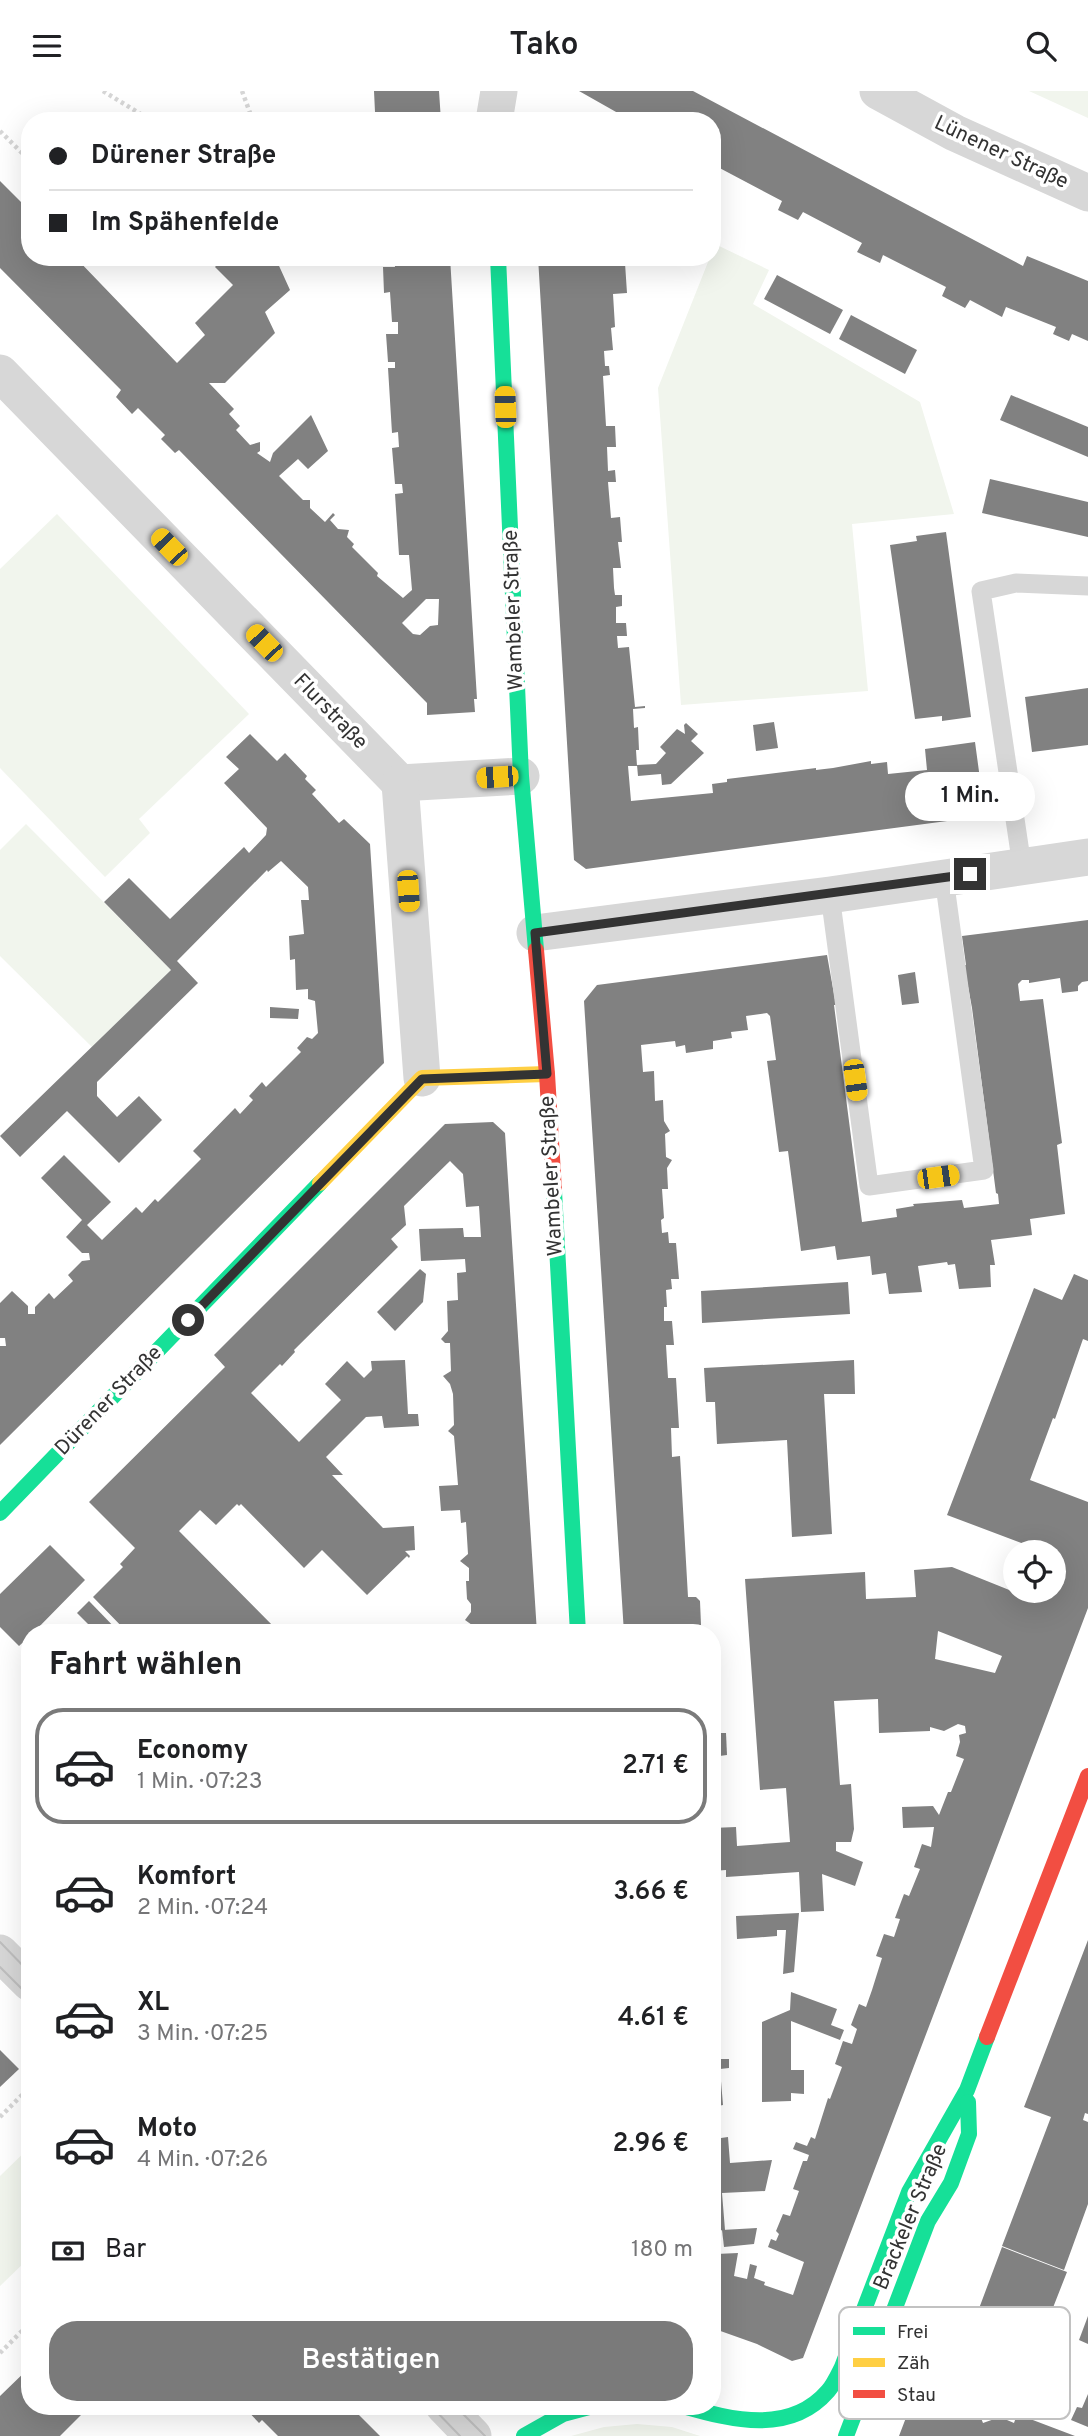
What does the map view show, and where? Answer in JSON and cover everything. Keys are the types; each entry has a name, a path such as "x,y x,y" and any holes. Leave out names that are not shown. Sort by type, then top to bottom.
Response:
{"street":[{"path":"496,112 499,91"},
{"name":"Lünener Straße","path":"878,91 966,139 1088,193"},
{"name":"Wambeler Straße","path":"498,266 521,776 547,1074 578,1624"},
{"name":"Flurstraße","path":"0,373 400,783"},
{"path":"521,776 400,783 422,1079 547,1074"},
{"path":"535,933 830,895 1088,857"},
{"name":"Dürener Straße","path":"0,1513 422,1079"},
{"name":"Brackeler Straße","path":"865,2307 909,2192 967,2090 1088,1776"},
{"path":"0,1953 21,1974"},
{"name":"Brackeler Straße","path":"895,2307 928,2221 951,2183 970,2134 967,2090"},
{"name":"Brackeler Straße","path":"712,2415 750,2423 775,2422 793,2417 827,2392 839,2372"},
{"path":"453,2415 473,2436"},
{"path":"524,2436 561,2415"},
{"path":"719,2417 737,2436"},
{"name":"Brackeler Straße","path":"846,2436 852,2419"}],"lane":[{"path":"1022,866 981,591 1016,583 1088,586"},
{"path":"830,895 869,1186 985,1170 944,878"}],"path":[{"path":"103,91 137,112"},
{"path":"242,91 250,112"},
{"path":"0,131 21,152"},
{"path":"0,2117 21,2096"},
{"path":"0,2353 21,2332"}],"shaded area":[{"path":"1029,91 1088,91 1088,118"},
{"path":"721,247 769,270 753,304 920,402 954,514 852,524 868,691 681,705 658,388 706,266 721,266"},
{"path":"57,514 249,714 139,819 150,833 105,877 0,768 0,569"},
{"path":"26,824 171,970 92,1047 0,956 0,850"},
{"path":"21,2156 21,2266 0,2286 0,2176"},
{"path":"637,2424 672,2427 700,2436 571,2436 604,2427"}],"building":[{"path":"374,91 439,91 440,112 375,112"},
{"path":"579,91 693,91 1023,266 1027,256 1088,281 1088,341 1072,334 1069,341 1053,334 1056,327 1006,307 1002,317 970,300 965,308 942,296 946,287 883,255 880,263 857,252 862,243 803,212 798,220 778,210 782,201 721,169 721,112 616,112"},
{"path":"0,181 21,202 21,266 84,266 177,363 205,335 195,323 233,285 216,266 279,266 290,290 265,312 275,333 225,383 209,383 234,409 229,414 240,426 236,430 250,445 260,442 260,451 257,453 270,462 273,453 311,415 328,451 308,469 298,459 279,476 303,500 310,500 310,508 325,522 333,513 335,515 330,520 338,529 349,530 347,537 354,544 352,547 378,573 377,576 403,598 412,590 409,555 399,555 395,494 403,493 402,484 395,484 392,448 399,447 398,432 392,433 388,368 395,368 395,362 388,362 386,334 398,334 398,322 392,322 390,292 384,293 383,267 451,266 477,699 474,699 475,712 427,715 427,703 179,450 175,453 161,439 165,435 138,408 132,414 116,397 121,390 0,268","holes":["426,599 439,599 438,625 430,626 420,635 413,634 402,623"]},
{"path":"539,266 625,266 627,293 613,294 613,350 604,351 605,366 609,366 610,375 603,376 606,426 615,426 616,447 607,447 608,471 615,470 616,482 608,482 611,518 620,517 622,542 618,542 621,568 613,568 614,588 615,595 622,595 622,606 616,607 616,623 626,623 627,636 617,636 618,648 629,647 635,707 645,706 633,709 634,728 638,727 639,750 636,750 637,766 628,766 631,801 713,793 712,784 727,782 727,779 833,768 871,761 871,764 887,762 888,774 927,770 925,749 975,742 985,816 586,869 574,860"},
{"path":"777,275 843,310 830,334 764,299"},
{"path":"851,315 917,350 905,374 839,339"},
{"path":"1011,395 1088,427 1088,457 1000,420"},
{"path":"990,479 1088,502 1088,537 982,513"},
{"path":"946,532 971,717 942,721 942,716 915,719 890,545 917,541 916,536"},
{"path":"1088,688 1088,745 1032,752 1025,697"},
{"path":"774,722 778,748 756,751 753,725"},
{"path":"686,723 698,734 691,741 704,753 671,784 662,785 661,774 638,776 637,765 656,764 666,753 660,747 677,729 685,734"},
{"path":"250,734 277,761 285,753 307,776 305,779 316,790 312,794 339,823 344,819 370,844 384,1063 0,1445 0,1346 6,1346 5,1338 0,1338 0,1303 12,1291 28,1306 28,1314 35,1314 35,1307 49,1293 54,1299 73,1281 68,1275 82,1261 90,1260 89,1253 82,1253 66,1237 82,1220 41,1178 64,1155 111,1202 87,1225 102,1240 136,1207 142,1213 155,1199 158,1202 201,1159 193,1151 235,1108 240,1114 253,1100 249,1096 262,1082 266,1087 301,1052 297,1048 307,1037 312,1039 318,1033 315,1001 308,999 308,989 296,990 295,959 290,960 289,936 304,934 301,900 309,900 308,887 281,861 268,872 267,870 177,961 198,983 97,1082 97,1096 117,1117 139,1096 162,1120 119,1163 67,1111 20,1157 0,1136 171,970 104,902 129,878 170,919 244,847 249,853 266,835 267,828 224,783 239,769 226,757"},
{"path":"1088,920 1088,981 1078,986 1078,991 1062,993 1060,978 1029,983 1029,980 1022,980 1018,984 1020,1001 1043,999 1062,1143 1057,1145 1065,1214 1030,1219 1032,1235 991,1240 995,1265 990,1265 991,1287 959,1289 955,1264 948,1265 947,1262 918,1266 922,1292 889,1294 886,1273 872,1275 870,1256 837,1260 835,1246 801,1251 788,1151 779,1152 767,1061 776,1060 770,1016 767,1013 746,1016 748,1030 731,1032 732,1038 713,1041 713,1049 686,1053 685,1045 676,1047 675,1041 641,1045 643,1072 654,1071 655,1101 663,1100 664,1121 670,1131 665,1134 666,1157 672,1160 667,1168 668,1189 662,1189 664,1218 661,1220 662,1233 668,1232 669,1243 676,1243 679,1279 671,1279 672,1289 666,1290 667,1307 664,1307 664,1321 672,1321 674,1345 666,1345 668,1378 676,1378 679,1428 671,1428 672,1457 680,1456 688,1597 696,1597 700,1601 701,1624 623,1624 584,1001 597,985 827,955 836,1005 862,1222 897,1217 896,1209 914,1206 913,1204 962,1200 964,1208 999,1204 962,936"},
{"path":"915,972 919,1003 902,1005 898,975"},
{"path":"270,1007 299,1009 298,1019 270,1018"},
{"path":"493,1122 505,1133 536,1624 471,1624 465,1620 471,1612 466,1581 469,1581 469,1568 460,1561 468,1554 466,1522 461,1523 460,1510 441,1511 439,1486 458,1485 454,1436 448,1431 454,1425 453,1394 450,1384 443,1376 451,1371 450,1343 441,1339 448,1331 447,1301 458,1300 457,1273 466,1272 465,1259 421,1261 419,1229 463,1228 464,1237 481,1237 479,1206 466,1207 463,1174 450,1161 404,1206 406,1225 391,1239 398,1247 294,1350 282,1366 280,1364 251,1393 299,1442 341,1400 325,1384 347,1361 364,1378 372,1370 371,1361 405,1360 408,1414 418,1414 419,1426 384,1428 382,1416 366,1417 326,1457 343,1475 332,1475 383,1528 414,1526 415,1550 405,1551 409,1558 407,1556 367,1595 322,1550 304,1568 241,1504 237,1504 216,1525 200,1510 179,1531 271,1624 119,1624 93,1597 123,1567 120,1564 135,1548 89,1502 225,1367 214,1355 445,1124"},
{"path":"420,1269 426,1274 423,1302 395,1331 377,1312"},
{"path":"1074,1274 1088,1280 1088,1341 1083,1339 1030,1480 1088,1502 1088,1608 803,2358 792,2361 757,2344 721,2331 721,2254 738,2253 734,2276 747,2279 750,2264 757,2266 754,2278 765,2282 764,2285 793,2295 804,2262 768,2247 771,2239 776,2241 779,2234 776,2231 783,2214 790,2216 799,2191 793,2189 803,2161 807,2161 809,2155 793,2149 796,2142 807,2146 811,2137 815,2139 828,2098 830,2099 842,2067 835,2064 843,2041 852,2044 857,2029 851,2025 859,2004 866,2007 872,1990 882,1958 876,1956 884,1934 894,1937 900,1919 895,1918 904,1894 909,1896 920,1869 914,1867 922,1844 931,1847 934,1827 903,1828 902,1807 933,1806 939,1815 964,1759 956,1756 959,1735 966,1733 965,1726 958,1724 944,1731 930,1727 930,1731 879,1733 878,1699 834,1701 840,1785 851,1784 854,1829 851,1842 836,1842 836,1851 863,1862 855,1886 822,1874 824,1911 801,1912 799,1872 726,1877 726,1870 721,1870 721,1828 736,1827 737,1846 790,1842 786,1788 760,1790 745,1579 865,1572 866,1599 916,1597 914,1570 952,1567 1003,1587 1003,1603 1066,1603 1066,1540 1013,1540 947,1515 1034,1288 1062,1300","holes":["938,1631 1002,1656 995,1673 935,1659"]},
{"path":"848,1282 850,1314 702,1323 701,1291"},
{"path":"854,1360 855,1394 824,1394 832,1534 792,1537 787,1440 717,1444 715,1402 706,1402 704,1368"},
{"path":"50,1545 85,1580 42,1624 21,1624 19,1646 0,1627 0,1594"},
{"path":"89,1601 111,1624 88,1624 77,1613"},
{"path":"721,1733 726,1733 727,1755 721,1756"},
{"path":"799,1913 794,1972 783,1974 786,1930 777,1930 777,1936 737,1939 736,1916"},
{"path":"1088,1940 1088,2114 1085,2113 1083,2120 1088,2122 1088,2204 1064,2270 1002,2246 1051,2117 1024,2107"},
{"path":"791,1992 837,2009 831,2025 844,2030 840,2040 791,2021 791,2070 804,2070 804,2094 791,2093 791,2101 762,2102 762,2022 790,2010"},
{"path":"0,2050 19,2069 0,2087"},
{"path":"721,2059 729,2059 729,2068 721,2069"},
{"path":"728,2137 730,2163 772,2160 765,2191 722,2193 725,2230 721,2230 721,2138"},
{"path":"757,2228 754,2244 724,2247 722,2230"},
{"path":"1002,2247 1067,2272 1053,2307 980,2307"},
{"path":"1088,2316 1088,2344 1079,2340"},
{"path":"21,2376 21,2415 81,2415 60,2436 0,2436 0,2396"},
{"path":"1088,2394 1088,2427 1071,2420 1077,2407 1082,2408"},
{"path":"251,2415 359,2415 380,2436 278,2436 262,2420 259,2423"},
{"path":"905,2419 981,2419 983,2423 1005,2419 1014,2423 1015,2419 1030,2419 1075,2436 899,2436"}],"tram line":[{"path":"0,1942 21,1964"},
{"path":"0,1967 21,1988"},
{"path":"440,2415 460,2436"},
{"path":"464,2415 485,2436"}],"traffic: fast":[{"path":"498,266 521,776 536,950"},
{"path":"0,1513 320,1183"},
{"path":"554,1191 578,1624"},
{"path":"865,2307 909,2192 967,2090 987,2037"},
{"path":"895,2307 928,2221 951,2183 969,2134 968,2102"},
{"path":"717,2415 760,2420 796,2414 813,2405 828,2391 839,2373"},
{"path":"524,2436 561,2415"},
{"path":"846,2436 852,2419"}],"traffic: slow":[{"path":"320,1183 422,1078 547,1074"}],"traffic: jam":[{"path":"536,950 554,1191"},
{"path":"987,2037 1088,1776"}],"route":[{"path":"188,1320 422,1079 547,1074 535,933 970,874"}]}
